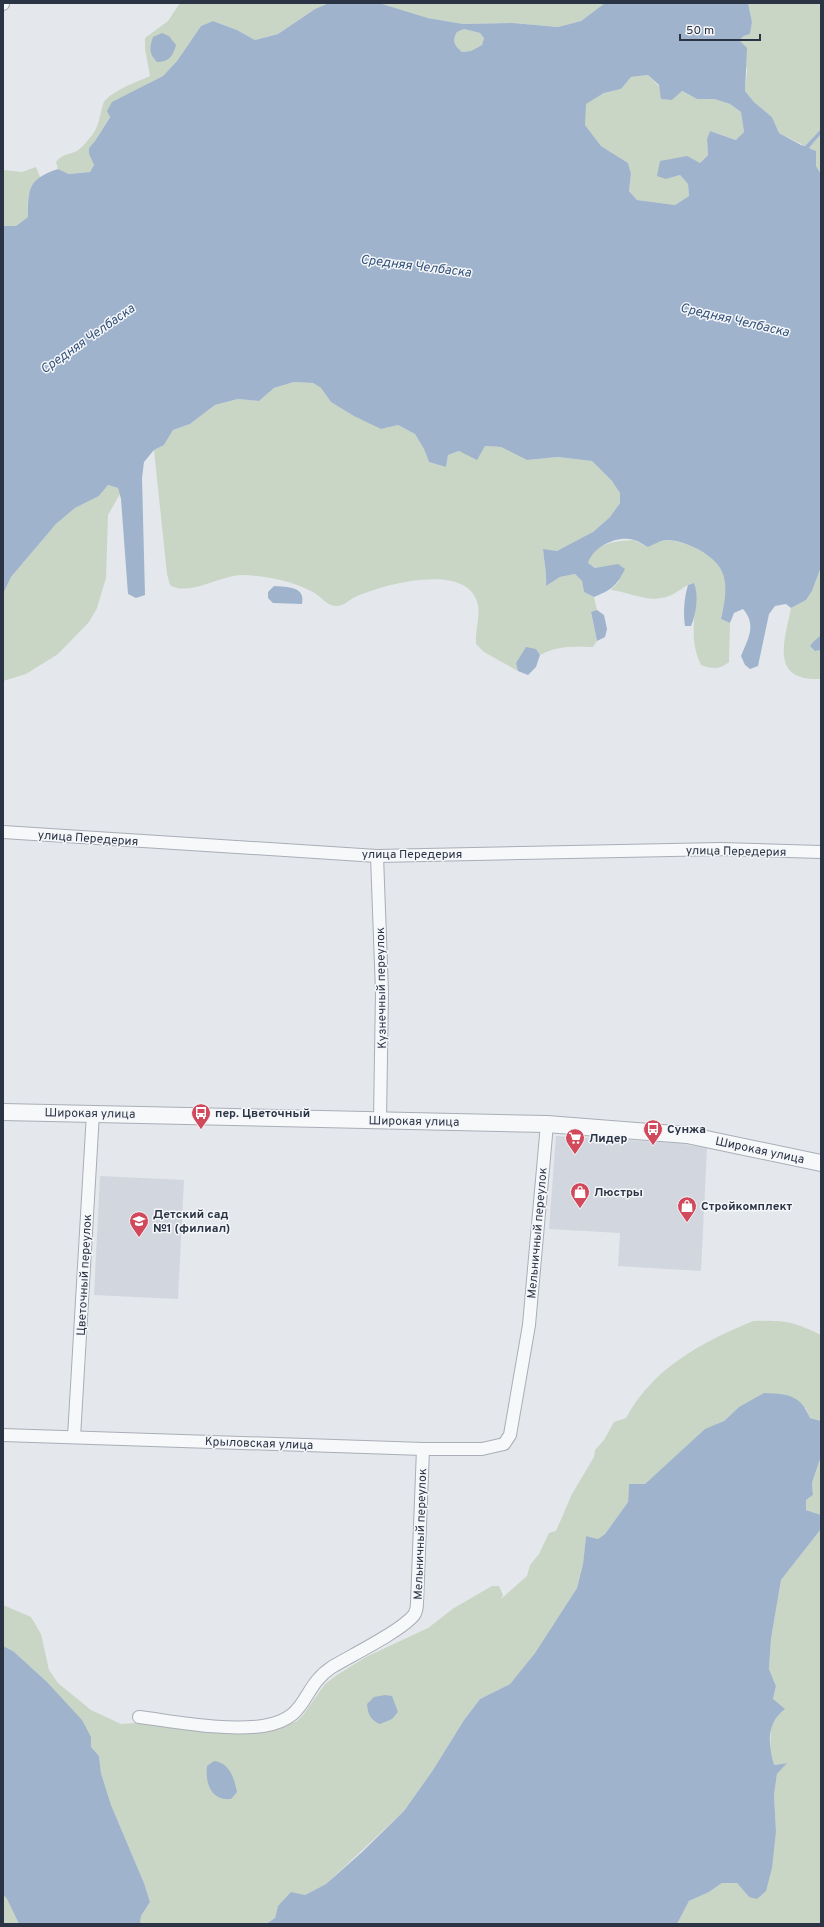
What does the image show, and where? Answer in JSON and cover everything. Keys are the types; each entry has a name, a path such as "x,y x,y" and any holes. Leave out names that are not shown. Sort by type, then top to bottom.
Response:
{"street":[{"name":"улица Передерия","path":"3,832 377,856 721,849 821,852"},
{"name":"Кузнечный переулок","path":"377,856 382,992 380,1120"},
{"name":"Широкая улица","path":"3,1112 547,1124 687,1135 821,1163"},
{"name":"Цветочный переулок","path":"74,1437 94,1113"},
{"name":"Мельничный переулок","path":"510,1435 529,1325 547,1124"},
{"name":"Крыловская улица","path":"3,1435 482,1450 504,1444 510,1435"},
{"name":"Мельничный переулок","path":"139,1717 232,1727 263,1726 286,1719 295,1713 315,1682 330,1669 396,1629 413,1615 417,1603 423,1449"}],"shaded area":[{"path":"556,1136 677,1143 707,1148 701,1271 618,1266 620,1233 549,1229"},
{"name":"Детский сад №1 (филиал)","path":"100,1176 184,1180 178,1299 94,1295"}],"green space":[{"path":"180,3 329,3 315,9 278,34 255,40 237,30 213,21 201,26 177,61 163,76 151,82 110,116 89,148 89,154 94,165 90,172 69,174 58,169 56,162 58,159 77,151 92,136 97,127 103,104 106,100 124,87 150,76 145,49 145,38 168,21"},
{"path":"379,3 605,3 581,21 558,27 513,23 463,24 428,18"},
{"path":"748,3 821,3 821,129 805,146 779,133 772,117 754,102 745,91 747,70 739,40 750,34 752,22"},
{"path":"464,29 480,33 484,38 482,45 471,51 462,52 457,47 454,40 457,32"},
{"path":"648,75 672,100 681,91 697,99 714,99 730,104 741,112 744,132 737,140 710,131 707,139 708,155 700,163 666,179 680,175 688,184 689,196 675,205 637,200 629,191 631,174 628,163 601,146 585,125 585,104 604,93 621,89 631,77"},
{"path":"821,134 821,174 816,166 816,151 809,148"},
{"path":"36,167 40,177 35,181 30,190 28,200 28,217 16,226 3,226 3,170 22,172"},
{"path":"294,382 313,383 321,388 331,402 381,429 398,425 415,434 424,449 429,462 446,467 448,455 459,451 485,446 501,447 527,460 558,457 592,461 612,481 621,493 620,503 610,517 593,532 575,543 557,551 543,550 546,586 560,577 575,574 582,581 584,592 594,597 597,610 591,613 597,641 593,647 560,648 540,655 536,649 516,663 518,671 484,652 476,644 478,605 471,591 459,583 442,580 403,582 367,592 342,605 336,606 327,603 316,594 305,588 279,580 261,577 243,575 234,576 195,587 186,588 178,588 170,585 167,574 154,450 164,445 173,430 190,424 215,405 238,399 259,401 274,388"},
{"path":"108,485 118,488 120,494 108,515 106,578 97,608 89,622 58,654 26,674 3,681 3,594 11,577 56,524 75,508 99,496"},
{"path":"634,540 648,547 663,540 681,542 698,549 719,565 725,577 726,583 726,595 721,619 730,623 729,662 719,668 701,665 696,651 694,638 696,593 694,583 662,598 654,599 640,597 611,590 619,581 587,563 590,556 595,551 606,544"},
{"path":"821,567 821,635 814,641 815,651 821,650 821,679 805,678 794,674 787,667 784,657 784,646 791,608 806,600 812,591"},
{"path":"753,1321 788,1322 821,1335 821,1421 810,1418 806,1408 739,1407 724,1421 705,1430 645,1484 629,1484 628,1502 605,1534 598,1539 586,1536 583,1564 577,1588 535,1653 510,1684 480,1699 464,1720 433,1770 404,1811 326,1884 305,1895 278,1906 275,1918 266,1924 140,1924 141,1916 150,1902 144,1883 111,1805 101,1773 99,1756 91,1747 91,1737 46,1681 13,1651 3,1646 3,1605 31,1617 41,1634 49,1670 58,1683 91,1710 121,1724 134,1723 228,1733 270,1730 285,1726 297,1721 303,1715 325,1684 366,1657 428,1628 454,1608 492,1586 499,1586 503,1595 501,1599 527,1576 530,1565 539,1554 549,1533 556,1531 572,1494 594,1457 595,1450 604,1440 614,1422 626,1418 637,1400 650,1385 680,1359 715,1338"},
{"path":"821,1456 821,1515 806,1510 806,1500 813,1495 812,1483"},
{"path":"821,1529 821,1924 677,1924 689,1901 709,1892 722,1883 737,1883 749,1897 776,1831 774,1795 777,1774 786,1763 774,1765 770,1752 771,1725 778,1714 773,1699 776,1686 769,1669 771,1639 781,1580"},
{"path":"3,1894 7,1899 19,1924 4,1924"}],"water":[{"name":"Средняя Челбаска","path":"329,3 379,3 428,18 463,24 513,23 558,27 581,21 605,3 748,3 752,22 750,34 739,40 747,48 745,91 754,102 772,117 779,133 801,145 805,146 821,129 821,134 809,148 816,151 816,166 821,174 821,567 812,591 806,600 791,608 786,604 775,606 769,614 758,666 750,669 745,665 741,656 750,632 750,621 747,615 743,609 734,613 730,623 721,619 725,591 723,574 720,567 714,561 690,545 672,540 665,540 648,547 634,540 620,539 600,547 588,563 595,568 618,564 625,569 616,584 609,590 594,597 584,592 582,581 575,574 560,577 546,586 543,549 557,551 593,532 610,517 620,503 620,493 612,481 592,461 558,457 527,460 501,447 485,446 477,460 459,451 448,455 446,467 429,462 424,449 415,434 398,425 381,429 354,416 331,402 321,388 313,383 294,382 274,388 259,401 238,399 215,405 190,424 173,430 164,445 154,450 144,462 142,478 145,595 136,598 128,594 121,499 118,488 108,485 99,496 75,508 56,524 11,577 3,594 3,226 16,226 28,217 28,199 30,192 35,181 41,177 58,169 69,174 90,172 94,165 89,154 89,148 110,117 107,111 112,102 163,76 177,61 201,26 213,21 237,30 255,40 278,34 315,9","holes":["464,29 480,33 484,38 482,45 471,51 462,52 457,47 454,40 457,32","648,75 659,85 661,99 672,100 682,91 697,99 714,99 730,104 741,112 744,132 736,140 710,131 707,139 708,155 700,163 687,156 660,161 657,176 666,179 680,175 688,184 689,196 675,205 637,200 629,191 631,174 628,163 601,146 585,125 586,104 604,93 621,89 631,77"]},
{"path":"162,33 169,36 176,45 170,58 165,61 157,62 150,51 151,44 153,37"},
{"path":"694,583 697,599 694,616 691,626 685,626 684,611 688,585"},
{"path":"274,586 290,587 298,591 301,594 302,604 273,603 268,598 268,592"},
{"path":"597,610 604,615 607,629 605,637 597,641 591,612"},
{"path":"821,635 821,650 815,651 810,646"},
{"path":"526,647 536,649 540,655 536,667 528,675 518,671 516,663"},
{"path":"764,1393 792,1397 802,1404 810,1418 821,1421 821,1456 812,1483 813,1495 806,1500 806,1510 821,1515 821,1529 781,1580 771,1639 769,1669 776,1686 773,1699 785,1709 774,1721 770,1734 770,1742 774,1765 787,1763 777,1774 774,1795 776,1831 772,1868 766,1891 757,1899 749,1897 737,1883 722,1883 709,1892 689,1901 677,1924 266,1924 275,1918 278,1906 291,1892 305,1895 326,1884 361,1853 404,1811 433,1770 464,1720 480,1699 510,1684 535,1653 577,1588 583,1564 586,1536 598,1539 605,1534 628,1502 629,1484 645,1484 705,1429 724,1421 739,1407"},
{"path":"3,1646 13,1651 46,1681 82,1720 91,1737 91,1747 99,1756 101,1773 111,1805 144,1883 150,1902 141,1916 140,1924 19,1924 3,1894"},
{"path":"385,1695 392,1696 398,1712 392,1719 380,1724 374,1721 370,1716 367,1704 374,1697"},
{"path":"214,1761 219,1762 228,1768 233,1777 237,1792 231,1799 224,1799 214,1794 208,1784 207,1766"}],"place":[{"name":"пер. Цветочный","path":"201,1130"},
{"name":"Сунжа","path":"653,1146"},
{"name":"Лидер","path":"575,1155"},
{"name":"Люстры","path":"580,1209"},
{"name":"Стройкомплект","path":"687,1223"},
{"name":"Детский сад №1 (филиал)","path":"139,1238"}]}
